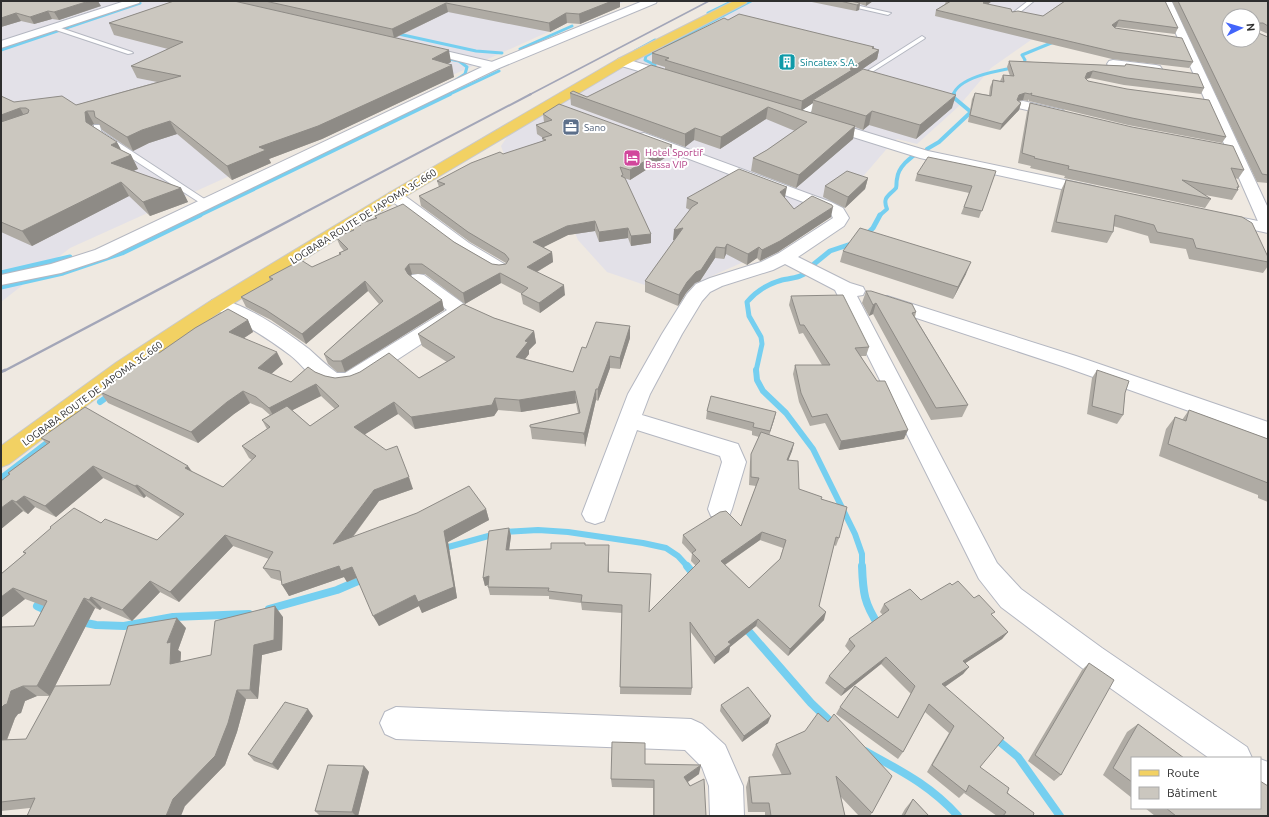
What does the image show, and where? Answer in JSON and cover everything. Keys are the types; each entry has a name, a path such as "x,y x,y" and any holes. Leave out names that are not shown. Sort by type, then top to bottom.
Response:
{"main road":[{"name":"LOGBABA ROUTE DE JAPOMA 3C.660","path":"1,458 124,367 219,304 395,196 558,106 622,62 742,1"}],"street":[{"path":"1,45 59,30 135,1"},
{"path":"1165,1 1268,227"},
{"path":"1,280 55,269 101,254 494,66 646,2"},
{"path":"1168,38 1183,40"},
{"path":"408,46 494,66"},
{"path":"622,62 689,82"},
{"path":"1113,64 1171,71"},
{"path":"1185,73 1199,75"},
{"path":"1195,99 1211,101"},
{"path":"1023,105 1068,115"},
{"path":"784,111 925,154 1104,193"},
{"path":"595,514 639,394 694,298 703,288 716,282 767,266 786,257 838,222 841,218 837,211 825,205 630,132"},
{"path":"1218,148 1233,151"},
{"path":"395,196 463,247 500,269"},
{"path":"1213,217 1268,227"},
{"path":"786,257 843,287 1068,361 1268,432"},
{"path":"219,304 272,331 304,355 331,379 339,381 356,376 457,312 457,308 418,279"},
{"path":"843,287 988,571 1011,598 1092,658 1235,757"},
{"path":"630,420 730,450 734,462 720,509"},
{"path":"396,723 692,735 714,756 726,786 727,816"}],"lane":[{"path":"830,1 888,13"},
{"path":"1012,16 1031,1"},
{"path":"868,9 874,5"},
{"path":"59,30 130,53"},
{"path":"850,83 922,38"},
{"path":"799,116 831,95"},
{"path":"97,127 97,132 208,204"}],"shaded area":[{"path":"1,1 626,1 570,22 70,248 1,302"},
{"path":"747,1 1077,1 1058,21 991,68 959,106 917,144 897,139 890,145 836,208 773,249 671,294 607,272 578,240 559,195 505,157 501,146 509,134 662,43"}],"building":[{"path":"1,1 89,1 54,12 48,11 30,17 16,13 1,18"},
{"path":"174,1 234,1 449,50 432,59 452,65 318,126 259,147 266,150 227,166 170,121 142,130 127,137 95,117 94,111 87,111 85,112 86,122 117,142 111,145 131,155 111,163 181,188 143,202 121,182 22,231 1,222 1,122 28,113 29,110 26,108 20,108 1,115 1,96 14,102 62,96 76,105 181,76 131,66 183,42 109,23"},
{"path":"265,1 612,1 579,14 566,13 549,23 446,3 392,29"},
{"path":"840,1 850,1 860,3 857,5"},
{"path":"951,1 986,1 983,3 1011,9 1012,12 1018,11 1043,16 1065,1 1165,1 1178,28 1119,20 1112,25 1115,28 1182,38 1193,62 1115,52 936,10"},
{"path":"1178,1 1268,1 1268,26 1261,23 1261,8 1221,8 1221,48 1261,48 1261,34 1268,37 1268,175 1262,174"},
{"name":"Sincatex S.A.","path":"739,14 874,47 872,48 879,50 850,69 852,70 802,101 665,60 669,58 652,53 724,18 728,20"},
{"path":"1009,61 1125,66 1126,64 1198,74 1204,88 1127,78 1093,71 1087,73 1085,78 1088,81 1127,89 1209,100 1226,137 1132,118 1031,95 1032,93 1019,95 1017,100 1021,103 1002,124 970,115 975,93 991,96 993,80 1004,82 1003,75 1014,76"},
{"path":"651,65 855,126 799,175 753,158 807,122 768,107 721,137 695,128 685,134 570,93 573,91 587,97"},
{"path":"863,69 956,95 920,125 872,111 866,116 813,100"},
{"path":"1030,103 1132,127 1233,146 1244,170 1231,168 1239,187 1237,187 1238,190 1182,180 1211,199 1068,169 1069,166 1034,158 1035,157 1022,153"},
{"path":"559,104 672,145 630,170 620,167 623,175 621,176 625,178 651,234 631,236 628,228 599,232 595,221 567,226 533,242 552,252 527,267 564,285 539,303 521,294 528,288 500,273 463,293 422,264 409,264 405,269 408,274 442,300 341,361 333,361 324,354 383,301 365,281 302,334 266,310 241,297 273,279 269,277 301,260 312,267 341,254 339,253 348,249 336,237 354,230 352,228 361,225 359,224 377,218 375,216 403,204 454,242 492,264 506,264 509,259 505,254 468,232 419,196 445,184 437,181 471,163 500,152 503,154 546,140 542,138 552,135 536,125 552,120 543,114"},
{"path":"928,157 996,171 982,211 964,207 972,186 917,174"},
{"path":"739,169 787,187 780,192 794,209 812,196 832,205 833,207 780,241 762,250 759,247 748,254 727,244 725,248 716,247 701,270 696,272 687,282 679,295 645,281 683,228 674,230 692,207 698,203 687,198"},
{"path":"847,171 868,178 848,197 825,186"},
{"path":"1066,180 1242,217 1252,223 1268,257 1268,262 1196,248 1193,239 1157,232 1154,225 1115,215 1113,232 1056,222"},
{"path":"860,228 971,262 958,287 843,251"},
{"path":"866,291 871,291 912,304 916,312 912,313 968,405 936,408 876,303 873,305"},
{"path":"843,295 869,347 855,348 877,381 885,381 908,430 841,441 827,414 812,417 801,393 795,365 830,365 804,325 800,325 791,296"},
{"path":"463,304 494,318 534,331 525,341 528,342 516,357 573,372 582,347 586,348 596,322 630,326 620,358 610,356 598,389 596,389 584,435 584,433 530,427 530,425 580,413 575,391 519,400 495,398 492,405 411,417 394,402 354,427 386,450 397,446 409,477 374,490 333,544 417,513 469,486 486,509 444,531 454,587 418,602 415,595 373,616 352,567 341,571 339,566 282,585 280,571 263,568 273,552 225,535 170,592 150,581 122,610 91,597 89,600 84,598 37,686 23,686 11,691 7,704 1,708 1,627 34,626 47,601 13,588 1,597 1,574 26,553 23,552 51,528 50,527 74,508 101,523 105,519 157,540 184,514 137,485 135,486 93,466 45,506 24,496 16,502 12,500 1,508 1,481 10,474 8,473 50,442 41,438 85,407 188,466 185,468 223,487 256,456 242,446 270,427 262,420 287,406 310,426 339,406 316,384 269,408 256,397 243,391 227,402 191,432 100,392 154,351 159,353 195,328 228,309 248,320 229,332 277,352 258,368 291,382 308,367 325,376 335,378 350,376 360,372 389,353 419,378 455,357 418,334"},
{"path":"1097,370 1129,381 1125,393 1123,415 1092,406"},
{"path":"711,396 776,412 770,431 753,427 754,423 707,411"},
{"path":"1189,410 1268,439 1268,483 1168,444 1175,417 1186,421"},
{"path":"761,432 794,443 787,460 798,461 799,489 822,497 821,499 847,507 839,538 836,537 819,606 826,612 790,649 758,619 728,642 731,644 715,657 690,622 692,688 620,687 622,605 581,602 582,595 548,591 549,588 488,587 489,576 483,578 489,531 509,528 506,550 551,549 551,543 609,545 608,572 651,574 649,612 700,561 692,553 696,550 683,535 720,512 726,511 741,526 759,478 751,477 751,454","holes":["762,532 786,540 780,559 749,588 721,561"]},
{"path":"958,581 974,598 979,595 995,612 991,614 1008,632 963,661 969,667 942,684 1004,738 980,767 1009,788 1007,793 1034,813 1033,816 1003,816 1006,812 969,785 966,792 932,765 954,726 929,704 903,752 840,707 855,686 898,718 915,686 886,657 845,689 829,676 855,646 849,639 889,610 884,604 910,589 921,600 950,583 952,585"},
{"path":"275,606 274,640 254,645 250,690 237,690 228,723 215,756 173,799 166,816 27,816 35,798 1,802 1,740 26,739 55,686 110,685 128,626 177,618 167,643 171,642 170,664 211,655 215,621"},
{"path":"1089,663 1114,680 1061,775 1035,755"},
{"path":"748,687 771,716 744,736 721,705"},
{"path":"285,702 308,709 272,764 248,754"},
{"path":"818,713 828,722 834,714 892,776 872,813 836,776 845,816 771,816 769,803 752,803 749,777 791,774 776,744 805,731"},
{"path":"1138,724 1183,757 1131,757 1131,781 1113,768"},
{"path":"612,742 645,743 645,764 701,765 684,777 690,786 704,779 706,816 654,816 654,780 611,779"},
{"path":"328,765 364,766 352,812 315,811"},
{"path":"1261,782 1268,786 1268,816 1176,816 1167,809 1261,809"},
{"path":"913,799 929,816 904,816"}],"waterway":[{"path":"708,13 733,1"},
{"path":"665,46 751,1"},
{"path":"1,50 140,3"},
{"path":"520,49 572,26"},
{"path":"394,33 476,51 502,53"},
{"path":"635,51 655,40"},
{"path":"953,95 957,88 973,78 984,74 1023,66 1025,60 1022,55 1056,41"},
{"path":"653,52 646,56 645,60 655,65"},
{"path":"444,58 459,61 467,67 465,74 456,80"},
{"path":"448,95 499,71"},
{"path":"198,216 450,94"},
{"path":"927,149 939,142 971,112 953,97 954,94"},
{"path":"880,215 887,209 885,202 896,188 900,170 912,157 920,152"},
{"path":"1,287 63,273 122,253 200,215"},
{"path":"865,236 873,228 880,215"},
{"path":"814,264 830,251 854,243"},
{"path":"1,273 70,257"},
{"path":"756,371 762,344 761,337 749,316 747,302 754,294 767,286 782,280 800,276 809,270"},
{"path":"756,371 757,380 763,391 786,413 813,449 855,534 862,554 862,566"},
{"path":"100,402 111,394"},
{"path":"1,478 52,439"},
{"path":"441,549 503,532 538,530 568,532 643,543 666,548 678,556 688,567"},
{"path":"687,566 696,577"},
{"path":"862,566 865,598 870,611 879,626"},
{"path":"269,609 337,590 365,578"},
{"path":"37,606 50,612"},
{"path":"81,622 96,625 124,626 173,617 249,614"},
{"path":"744,626 811,703 835,726"},
{"path":"995,738 1018,757 1060,816"},
{"path":"865,751 903,772 926,787 958,816"}],"railway":[{"path":"529,95 709,1"},
{"path":"298,216 531,94"},
{"path":"4,371 300,215"},
{"path":"1,372 5,370"}],"place":[{"name":"Sincatex S.A.","path":"787,62"},
{"name":"Sano","path":"571,127"},
{"name":"Hotel Sportif Bassa VIP","path":"632,158"}]}
